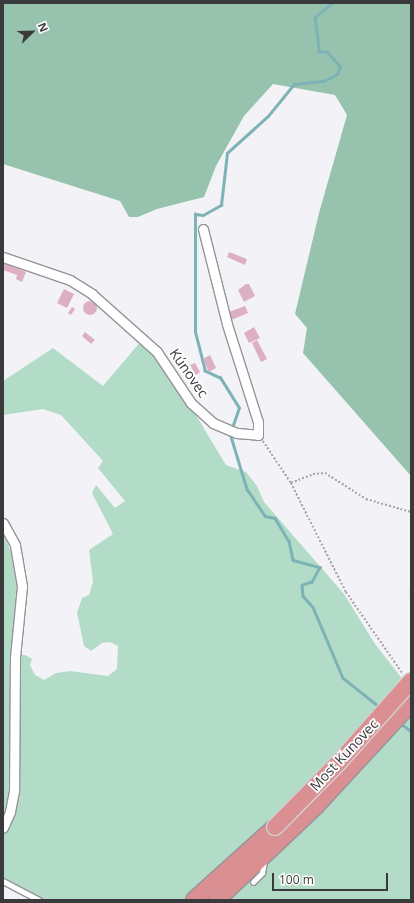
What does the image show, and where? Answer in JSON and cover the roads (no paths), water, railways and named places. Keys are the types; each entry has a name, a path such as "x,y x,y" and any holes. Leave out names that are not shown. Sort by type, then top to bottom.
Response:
{"highway":[{"name":"Most Kunovec","path":"280,832 409,680"},
{"name":"Most Kunovec","path":"280,832 411,703"},
{"path":"217,900 264,857 280,832"},
{"path":"194,900 280,832"}],"street":[{"name":"Kúnovec","path":"3,257 70,280 92,294 157,352 191,403 213,423 237,433 258,435 258,422 228,324 203,229"},
{"path":"3,523 15,545 22,586 15,657 14,791 10,812 3,828"}],"lane":[{"path":"254,882 262,873 264,857"},
{"path":"3,882 39,900"}],"waterway":[{"path":"232,428 239,408 220,378 205,371 195,332 195,214 203,215 221,205 227,153 268,116 294,84 324,81 337,74 340,67 327,52 319,52 315,17 332,3"},
{"path":"230,433 247,489 265,516 275,518 289,541 293,560 320,567 312,582 302,585 303,596 313,607 343,678 381,708"},
{"path":"400,723 411,731"}]}
